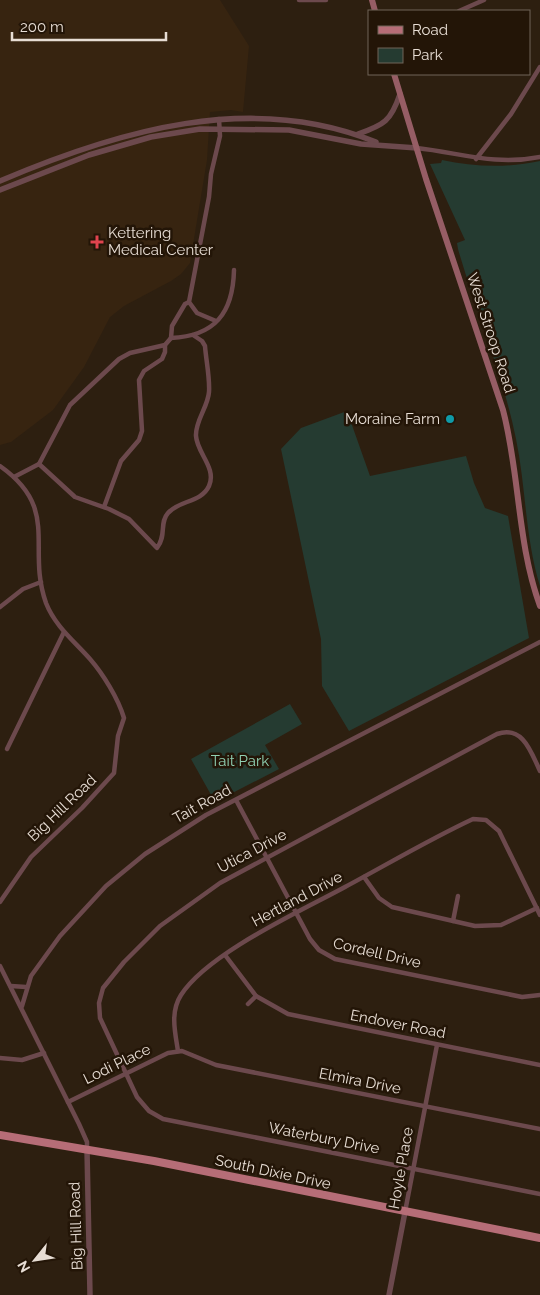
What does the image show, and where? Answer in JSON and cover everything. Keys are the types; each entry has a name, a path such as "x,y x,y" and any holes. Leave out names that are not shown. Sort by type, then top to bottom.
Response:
{"main road":[{"name":"West Stroop Road","path":"394,75 503,410 512,449 526,554 540,606"},
{"name":"South Dixie Drive","path":"0,1135 154,1161 540,1238"}],"street":[{"path":"299,0 326,0"},
{"path":"461,10 484,0"},
{"path":"476,159 511,114 540,66"},
{"path":"357,134 371,130 388,120 393,114 400,94"},
{"path":"14,477 39,464 65,414 82,392 125,355 165,345 171,338 172,326 185,304 189,302 220,128 219,119"},
{"path":"0,181 79,149 117,137 180,123 219,119 312,124 357,134 380,144"},
{"path":"0,190 61,165 116,147 159,136 220,128 289,130 360,144 417,148 476,159 506,161 540,157"},
{"path":"171,338 193,335 206,329 216,321 230,304 234,270"},
{"path":"189,302 197,312 216,321"},
{"path":"39,464 74,496 129,519 157,548 164,537 163,525 166,515 177,506 199,497 209,485 210,469 196,437 209,392 205,346 202,341 193,335"},
{"path":"104,507 121,461 138,440 142,431 139,380 144,371 162,359 165,345"},
{"name":"Big Hill Road","path":"0,466 14,477 28,493 35,506 39,531 41,582 51,616 100,672 123,715 123,722 118,736 116,768 111,778 31,856 0,902"},
{"path":"0,607 23,589 41,582"},
{"path":"6,749 64,632"},
{"name":"Tait Road","path":"22,1006 26,987 35,969 60,936 112,881 168,838 236,800 540,642"},
{"name":"Utica Drive","path":"126,1073 100,1018 99,1003 108,980 143,941 178,911 220,883 497,734 506,732 519,735 525,742 540,771"},
{"name":"Cordell Drive","path":"236,800 314,945 324,954 334,960 522,996 540,995"},
{"name":"Hertland Drive","path":"178,1051 174,1022 177,1001 194,980 225,955 256,935 473,819 486,820 499,831 537,908"},
{"path":"364,877 379,898 392,907 452,921 482,927 495,926 537,908 540,915"},
{"path":"452,921 458,896"},
{"name":"Endover Road","path":"225,955 256,996 288,1014 540,1065"},
{"name":"Big Hill Road","path":"0,966 22,1006 87,1142 90,1295"},
{"path":"11,986 26,987"},
{"path":"248,1004 256,996"},
{"name":"Hoyle Place","path":"389,1295 437,1045"},
{"name":"Lodi Place","path":"68,1102 126,1073 178,1051"},
{"name":"Elmira Drive","path":"178,1051 216,1065 540,1129"},
{"path":"0,1058 22,1060 44,1054"},
{"name":"Waterbury Drive","path":"126,1073 142,1105 163,1119 540,1194"}],"shaded area":[{"name":"Kettering Medical Center","path":"0,0 220,0 249,46 243,112 231,110 210,112 207,160 190,263 181,274 171,281 124,306 110,317 84,367 53,410 11,442 0,445"}],"green space":[{"path":"442,160 491,166 516,165 540,161 540,586 531,550 519,457 511,415 458,249 457,243 465,240 430,164 441,163"},
{"path":"347,411 370,476 466,456 474,483 485,508 508,516 529,638 349,731 322,686 321,639 281,449 301,428"},
{"name":"Tait Park","path":"290,704 302,724 265,745 279,769 215,802 191,759"}],"place":[{"name":"Kettering Medical Center","path":"97,242"},
{"name":"Moraine Farm","path":"450,419"}]}
